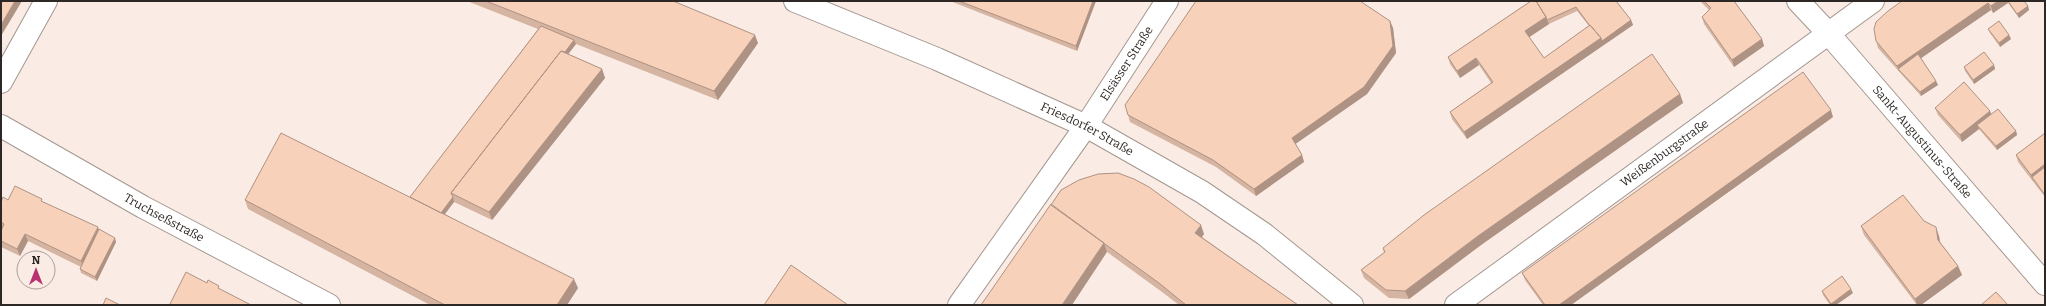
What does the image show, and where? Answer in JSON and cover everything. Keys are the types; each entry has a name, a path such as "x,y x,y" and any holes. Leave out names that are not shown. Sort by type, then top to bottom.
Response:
{"street":[{"path":"1,82 46,1"},
{"name":"Friesdorfer Straße","path":"795,1 937,59 1086,126 1202,192 1264,234 1352,305"},
{"name":"Elsässer Straße","path":"959,305 1086,126 1167,1"},
{"name":"Sankt-Augustinus-Straße","path":"1798,1 1828,33 2045,284"},
{"name":"Weißenburgstraße","path":"1456,305 1873,1"},
{"name":"Truchseßstraße","path":"1,126 143,207 329,305"}],"building":[{"path":"1,1 15,1 1,25"},
{"path":"486,1 673,1 755,35 714,91"},
{"path":"959,1 1093,1 1076,46"},
{"path":"1196,1 1360,1 1390,21 1393,46 1364,87 1292,138 1302,155 1254,189 1213,160 1128,115 1125,105"},
{"path":"1531,1 1536,1 1546,17 1525,31 1544,58 1590,25 1601,38 1464,132 1450,112 1493,82 1476,58 1457,71 1448,57"},
{"path":"1536,1 1616,1 1631,20 1602,41 1576,7 1547,20"},
{"path":"1704,1 1734,1 1762,39 1732,60 1702,17 1711,8"},
{"path":"1902,1 1998,1 1991,6 1988,3 1897,66 1876,41 1874,29 1876,22"},
{"path":"2008,1 2024,1 2028,6 2017,14"},
{"path":"1999,21 2009,35 1999,43 1988,29"},
{"path":"541,26 574,40 565,52 561,51 451,193 453,197 441,213 410,197"},
{"path":"561,51 602,69 489,212 451,193"},
{"path":"1984,52 1994,65 1973,80 1964,67"},
{"path":"1652,54 1680,94 1478,236 1405,291 1386,290 1361,270 1385,252 1383,248 1424,215"},
{"path":"1918,54 1936,81 1920,92 1898,69"},
{"path":"1803,72 1831,110 1559,305 1545,305 1522,273"},
{"path":"1964,82 1990,111 1960,135 1935,108"},
{"path":"1998,109 2016,131 1996,146 1977,125"},
{"path":"281,133 574,279 557,305 445,305 245,200"},
{"path":"2045,133 2045,164 2031,175 2016,155"},
{"path":"2045,167 2045,195 2032,177"},
{"path":"1118,173 1149,187 1201,225 1195,233 1298,305 1186,305 1159,283 1051,205 1061,190 1079,180 1098,174"},
{"path":"15,186 42,199 41,201 98,227 81,261 25,234 17,249 1,241 1,231 4,224 1,222 1,202 3,197 8,200"},
{"path":"1903,195 1924,221 1936,227 1938,240 1958,266 1915,299 1861,226"},
{"path":"1051,204 1104,243 1062,305 981,305"},
{"path":"99,229 115,238 95,277 80,269"},
{"path":"791,265 848,305 764,305"},
{"path":"186,272 207,283 208,280 219,286 218,288 251,305 170,304"},
{"path":"1842,276 1851,289 1831,304 1822,291"},
{"path":"1996,292 2008,305 1981,305"},
{"path":"106,298 120,305 103,305"}]}
